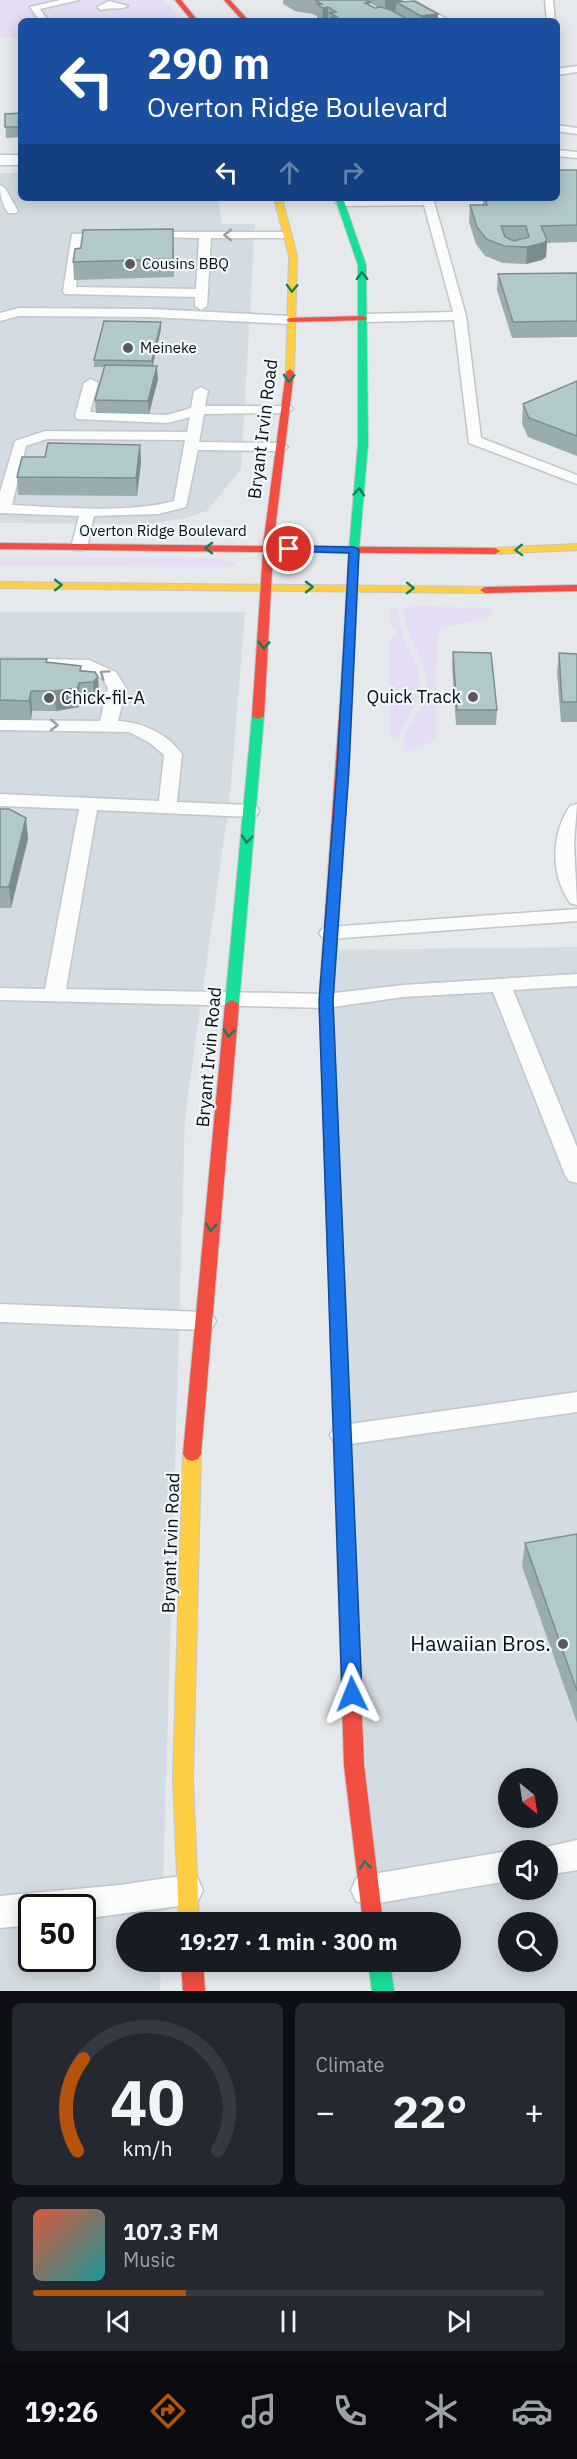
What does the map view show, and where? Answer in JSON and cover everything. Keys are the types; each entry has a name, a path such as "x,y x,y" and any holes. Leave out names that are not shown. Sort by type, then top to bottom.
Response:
{"main road":[{"path":"178,0 193,18"},
{"path":"227,0 243,18"},
{"name":"Bryant Irvin Road","path":"188,1912 183,1778 191,1471 263,666 268,549 290,382 293,256 279,201"},
{"path":"340,201 362,265 363,444 354,550 343,769 329,933 326,1001 354,1765 371,1912"},
{"path":"290,320 363,318"},
{"name":"Overton Ridge Boulevard","path":"0,546 485,551 577,548"},
{"path":"0,585 510,590 577,588"},
{"path":"193,1972 194,1991"},
{"path":"380,1972 383,1991"}],"street":[{"path":"0,160 18,160"}],"lane":[{"path":"407,0 440,18"},
{"path":"549,0 551,18"},
{"path":"42,18 34,7 77,2"},
{"path":"560,71 577,69"},
{"path":"560,129 577,131"},
{"path":"560,153 577,155"},
{"path":"0,188 12,211"},
{"path":"428,201 460,316 474,440 577,480"},
{"path":"200,316 205,235"},
{"path":"202,293 69,291 76,236 286,235"},
{"path":"0,317 19,312 150,313 290,320"},
{"path":"363,318 460,316"},
{"path":"91,384 82,416 168,419 199,410 286,409"},
{"path":"201,391 199,410 192,441 181,504 158,510 87,512 3,509 20,444 45,435 192,441 281,447"},
{"path":"79,547 87,512"},
{"path":"0,663 88,665 110,676 117,688 108,726"},
{"path":"0,725 132,727 156,739 173,754 167,809"},
{"path":"0,800 250,811"},
{"path":"54,995 89,804"},
{"path":"577,810 571,818 563,843 566,874 577,899"},
{"path":"329,933 577,915"},
{"path":"0,994 326,1001 403,991 577,980"},
{"path":"501,986 577,1175"},
{"path":"0,1313 203,1321"},
{"path":"343,1435 577,1402"},
{"path":"558,1858 577,1855"},
{"path":"367,1890 498,1868"},
{"path":"96,1902 187,1890"},
{"path":"0,1912 18,1910"}],"shaded area":[{"path":"0,0 164,0 179,18 18,18 18,39 0,37"},
{"path":"0,173 18,173 18,201 218,201 222,224 255,224 241,469 207,511 186,518 148,524 0,523"},
{"path":"0,557 214,558 236,563 234,566 224,567 0,566"},
{"path":"414,606 493,608 490,615 484,618 441,628 437,634 436,738 427,745 404,751 403,736 427,698 424,667 406,627 403,610"},
{"path":"397,608 402,635 418,667 420,683 419,697 396,739 390,738 389,640 396,635 396,629 390,624 389,612"},
{"path":"0,612 245,612 230,796 185,1116 162,1912 116,1912 116,1972 161,1972 160,1991 0,1991"},
{"path":"577,947 577,1991 383,1991 380,1972 461,1972 461,1912 372,1912 328,950"}],"building":[{"path":"315,0 366,0 370,2 365,3 375,8 381,7 405,18 334,18 332,17 337,17 330,13 336,12 317,4 322,4"},
{"path":"414,1 438,14 421,16 396,2"},
{"path":"18,113 18,127 5,127 5,114"},
{"path":"560,170 577,170 577,225 541,226 547,240 543,243 527,247 504,246 486,239 477,227 470,205 487,205 486,201 560,201","holes":["501,226 526,226 529,237 514,241 505,237"]},
{"path":"173,229 173,259 73,262 75,249 81,248 83,230"},
{"path":"577,273 577,321 513,322 498,274"},
{"name":"Meineke","path":"104,321 161,322 152,361 94,360"},
{"path":"105,365 157,366 148,401 95,400"},
{"path":"577,381 577,436 529,418 523,404"},
{"path":"48,443 140,445 136,478 17,477 22,457 45,457"},
{"path":"453,652 491,653 497,710 457,710"},
{"path":"559,653 577,654 577,702 562,702"},
{"path":"0,659 47,659 46,662 81,666 80,671 95,672 98,677 93,682 79,683 78,688 31,691 29,701 0,700"},
{"path":"0,809 9,809 26,818 9,887 0,887"},
{"name":"Hawaiian Bros.","path":"577,1534 577,1691 525,1543"}],"traffic: fast":[{"path":"340,201 362,265 363,444 354,550 346,701"},
{"path":"232,1004 258,716"},
{"path":"330,1105 346,1546"},
{"path":"380,1972 383,1991"}],"traffic: slow":[{"path":"279,201 293,256 290,372"},
{"path":"495,551 577,547"},
{"path":"0,585 485,590"},
{"path":"189,1912 183,1778 192,1454"}],"traffic: jam":[{"path":"178,0 193,18"},
{"path":"227,0 243,18"},
{"path":"290,320 363,318"},
{"path":"258,716 269,535 290,372"},
{"path":"0,546 495,551"},
{"path":"485,590 577,588"},
{"path":"330,1105 326,1001 346,701"},
{"path":"192,1454 232,1004"},
{"path":"346,1546 354,1765 372,1912"},
{"path":"193,1972 194,1991"}],"place":[{"name":"Cousins BBQ","path":"130,264"},
{"name":"Meineke","path":"128,348"},
{"name":"Quick Track","path":"473,697"},
{"name":"Chick-fil-A","path":"49,698"},
{"name":"Hawaiian Bros.","path":"563,1644"}],"route":[{"path":"289,549 354,550 343,769 329,933 326,1001 352,1694"}]}
